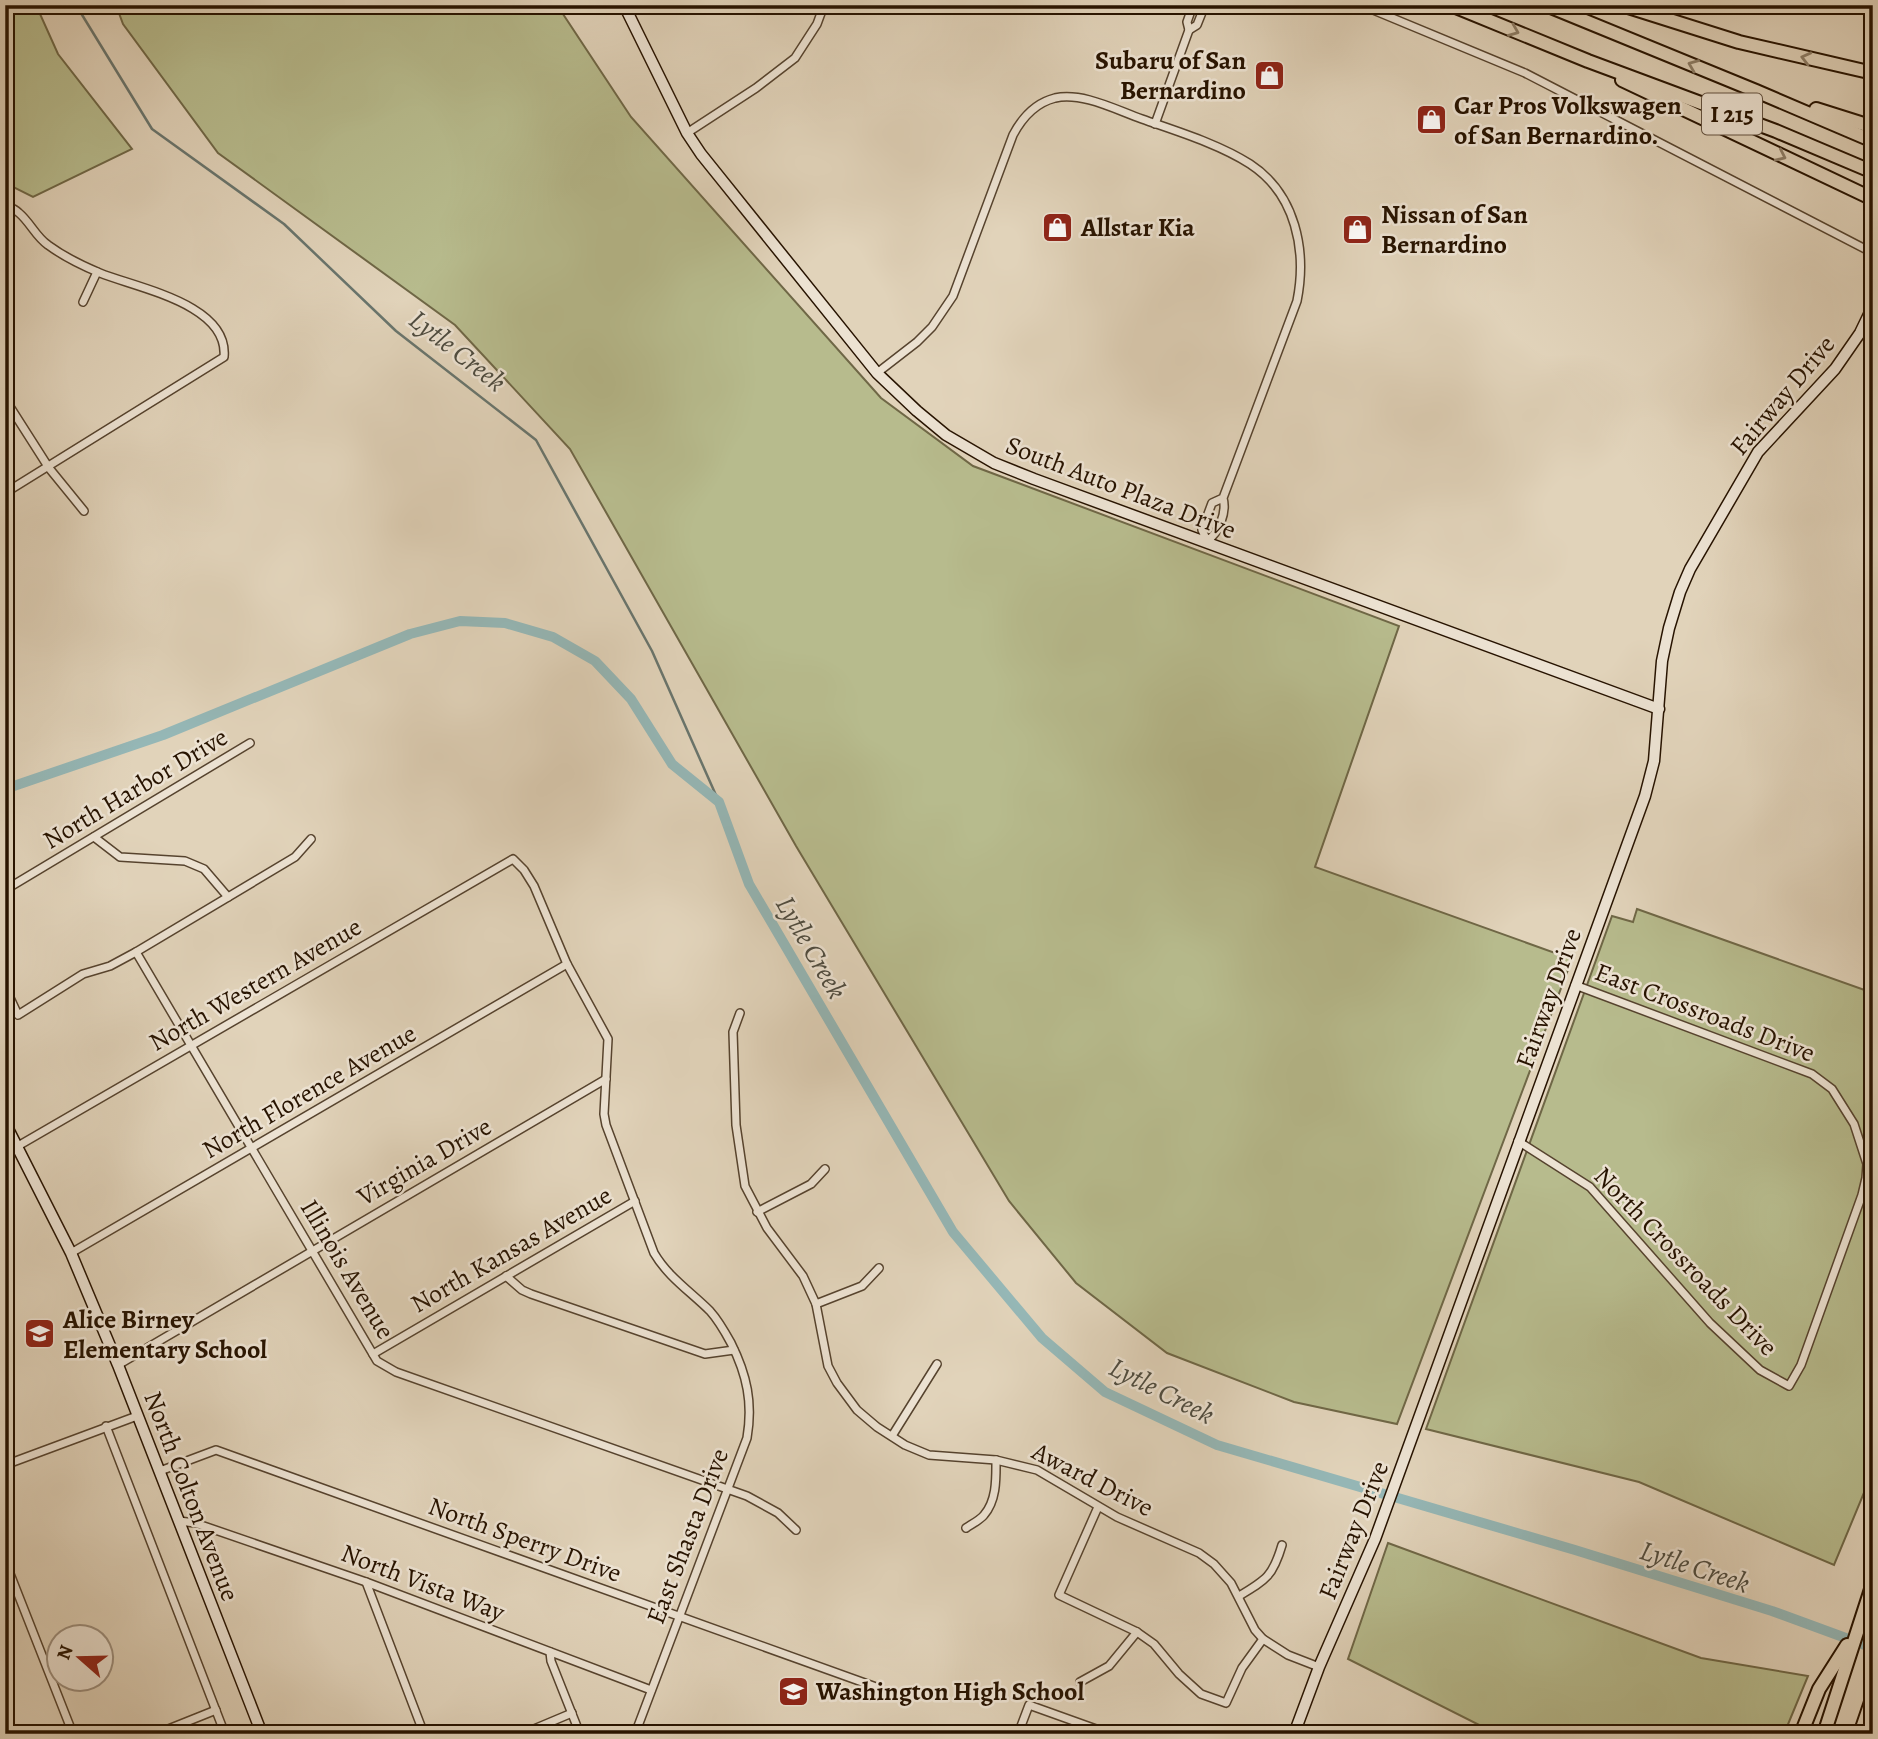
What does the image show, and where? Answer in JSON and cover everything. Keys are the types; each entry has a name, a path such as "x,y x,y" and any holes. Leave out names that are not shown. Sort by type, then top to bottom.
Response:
{"highway":[{"name":"I 215","path":"1451,5 1588,61 1776,131 1873,172"},
{"name":"I 215","path":"1546,5 1873,141"},
{"path":"1622,5 1739,42 1873,73"},
{"path":"1588,61 1634,87 1873,199"},
{"path":"1756,91 1873,127"},
{"path":"1824,1734 1873,1583"},
{"path":"1801,1734 1819,1689 1858,1627"},
{"path":"1862,1729 1873,1696"}],"street":[{"name":"South Auto Plaza Drive","path":"624,5 687,133 726,187 877,373 946,435 994,463 1067,492 1207,541 1659,709"},
{"path":"687,133 756,88 795,58 817,24 824,5"},
{"path":"1155,124 1189,30 1187,22 1192,5"},
{"path":"1189,30 1197,25 1205,5"},
{"path":"1361,5 1525,73 1873,253"},
{"path":"877,373 932,327 953,296 1013,135 1028,113 1058,97 1080,97 1155,124 1234,155 1252,165 1264,175 1283,199 1293,217 1300,242 1301,278 1297,301 1223,498 1226,506 1216,536 1207,541 1202,530 1212,503 1223,498"},
{"path":"5,205 19,213 46,244 97,272 177,298 194,307 225,344 224,357 5,493"},
{"path":"83,302 97,272"},
{"name":"Fairway Drive","path":"1294,1734 1319,1667 1375,1539 1645,796 1654,761 1662,661 1680,593 1690,569 1758,452 1835,369 1860,333 1873,306"},
{"path":"5,399 48,468 84,511"},
{"name":"North Harbor Drive","path":"5,890 250,743"},
{"path":"94,837 120,857 185,862 204,869 228,897"},
{"path":"5,987 18,1015 83,974 136,952 295,857 311,839"},
{"name":"East Shasta Drive","path":"513,859 534,886 567,964 608,1039 604,1114 606,1125 649,1242 666,1271 713,1314 734,1350 747,1381 750,1415 747,1438 635,1734"},
{"name":"North Western Avenue","path":"18,1146 513,859"},
{"name":"Illinois Avenue","path":"136,952 377,1361 396,1372 727,1489 766,1505 796,1530"},
{"name":"North Florence Avenue","path":"71,1253 567,964"},
{"name":"East Crossroads Drive","path":"1575,985 1812,1074 1832,1089 1854,1124 1867,1164 1863,1195 1801,1365 1789,1386"},
{"name":"Award Drive","path":"740,1013 733,1032 736,1125 745,1186 757,1212 796,1265 816,1304 828,1366 836,1383 857,1410 892,1436 929,1455 996,1460 1037,1470 1131,1524 1199,1553 1220,1571 1239,1596 1255,1630 1263,1639 1288,1655 1319,1667"},
{"name":"Virginia Drive","path":"118,1365 607,1079"},
{"name":"North Colton Avenue","path":"5,1123 71,1253 118,1365 262,1734"},
{"name":"North Crossroads Drive","path":"1518,1140 1590,1187 1710,1322 1760,1370 1789,1386"},
{"path":"757,1212 811,1184 825,1169"},
{"name":"North Kansas Avenue","path":"373,1354 635,1201"},
{"path":"816,1304 862,1286 878,1268"},
{"path":"506,1276 531,1294 705,1354 734,1350"},
{"path":"892,1436 937,1364"},
{"path":"5,1465 137,1416"},
{"name":"North Colton Avenue","path":"106,1426 225,1734"},
{"name":"North Sperry Drive","path":"160,1471 216,1450 876,1687"},
{"path":"966,1528 984,1515 990,1504 996,1484 996,1460"},
{"path":"1098,1507 1059,1595 1137,1632 1154,1644 1179,1674 1201,1694 1226,1703 1242,1668 1263,1639"},
{"name":"North Vista Way","path":"179,1521 195,1523 366,1582 651,1690"},
{"path":"1239,1596 1271,1573 1282,1545"},
{"path":"5,1561 73,1734"},
{"path":"366,1582 424,1734"},
{"path":"1080,1682 1109,1667 1137,1632"},
{"path":"550,1652 551,1661 580,1734"},
{"path":"1018,1734 1028,1705 1110,1734"},
{"path":"156,1734 216,1710"},
{"path":"522,1734 572,1713"}],"green space":[{"path":"5,5 36,5 58,54 132,149 33,197 5,183"},
{"path":"116,5 383,5 414,13 454,5 557,5 631,117 881,398 973,466 1399,626 1315,867 1572,959 1397,1424 1294,1402 1167,1353 1076,1283 1009,1201 796,846 570,449 455,325 218,153 123,24"},
{"path":"1637,909 1873,993 1873,1471 1834,1565 1639,1482 1426,1429 1612,916 1633,922"},
{"path":"1388,1543 1701,1658 1808,1676 1784,1734 1497,1734 1348,1659"}],"waterway":[{"name":"Lytle Creek","path":"76,5 152,129 284,224 396,331 536,440 652,651 719,802"},
{"name":"Lytle Creek","path":"5,789 163,735 410,634 460,621 505,623 553,637 595,661 631,699 672,764 719,802 749,884 953,1232 1042,1338 1105,1392 1217,1445 1575,1550 1772,1611 1873,1648"}],"place":[{"name":"Subaru of San Bernardino","path":"1269,75"},
{"name":"Car Pros Volkswagen of San Bernardino.","path":"1431,120"},
{"name":"Allstar Kia","path":"1058,227"},
{"name":"Nissan of San Bernardino","path":"1358,229"},
{"name":"Alice Birney Elementary School","path":"40,1334"},
{"name":"Washington High School","path":"793,1691"}]}
